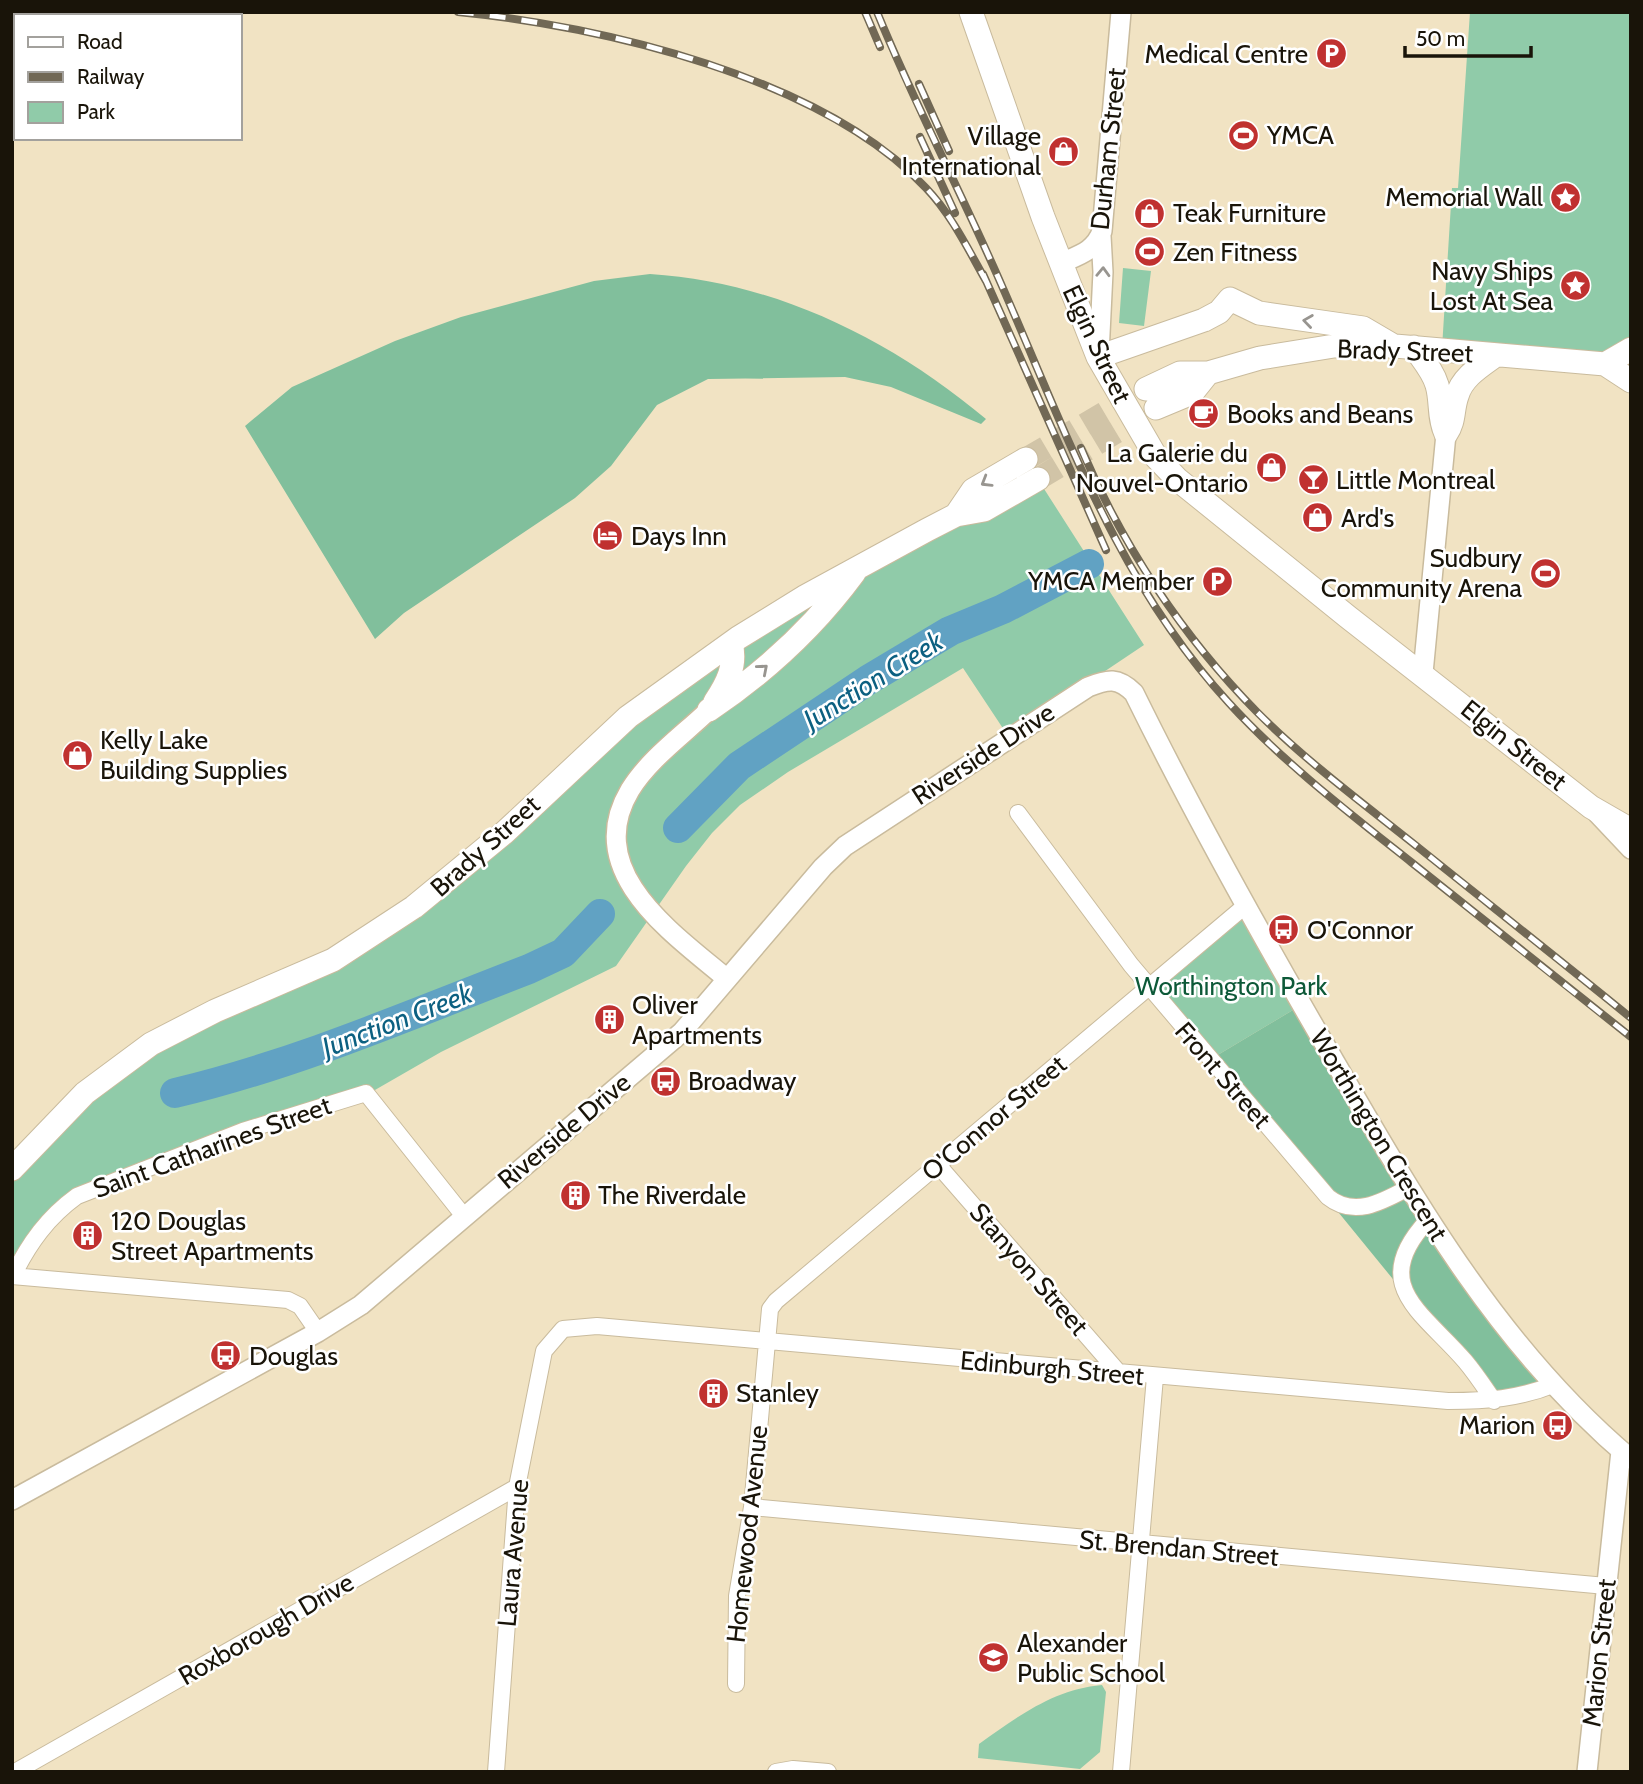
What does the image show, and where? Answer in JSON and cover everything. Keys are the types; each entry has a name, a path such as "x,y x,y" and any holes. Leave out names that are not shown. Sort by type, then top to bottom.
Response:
{"main road":[{"name":"Elgin Street","path":"971,12 1061,263 1098,357 1139,432 1166,469 1348,617 1591,807 1631,830"},
{"path":"1098,357 1204,320 1219,312 1230,299 1259,313 1363,328 1404,347 1433,373 1438,387 1440,421 1446,434"},
{"name":"Brady Street","path":"1151,399 1181,373 1208,373 1295,351 1334,346 1404,347 1605,364 1626,381 1631,381"},
{"path":"1605,364 1631,349"},
{"path":"1446,434 1452,425 1462,383 1496,355"},
{"name":"Brady Street","path":"956,515 973,491 1026,459"},
{"name":"Brady Street","path":"12,1169 85,1093 151,1044 215,1011 332,960 414,907 504,833 628,717 731,643 858,568 956,515 985,510 1038,479"},
{"path":"709,710 738,691 783,651 831,605 858,568"},
{"path":"709,710 730,676 733,650 731,643"}],"street":[{"name":"Durham Street","path":"1061,263 1087,252 1101,236 1121,12"},
{"path":"1098,357 1103,272 1101,236"},
{"path":"1423,673 1446,434"},
{"name":"Worthington Crescent","path":"1105,681 1118,681 1134,693 1182,791 1245,906 1429,1220 1496,1319 1555,1384 1626,1455"},
{"name":"Riverside Drive","path":"12,1500 318,1332 361,1305 682,1032 823,867 845,846 1070,698 1105,681"},
{"path":"709,710 643,773 630,790 622,807 618,849 625,876 647,911 727,979"},
{"path":"1591,807 1631,849"},
{"name":"Front Street","path":"1018,813 1149,988 1339,1206 1359,1208 1381,1202 1408,1188"},
{"name":"O'Connor Street","path":"767,1342 768,1319 776,1301 1245,906"},
{"name":"Saint Catharines Street","path":"12,1276 35,1236 56,1211 77,1196 243,1130 366,1093 463,1216"},
{"name":"Stanyon Street","path":"938,1165 1120,1374"},
{"path":"1429,1220 1405,1250 1401,1285 1408,1300 1466,1362 1494,1401"},
{"path":"12,1276 288,1300 300,1306 318,1332"},
{"name":"Edinburgh Street","path":"551,1339 563,1329 597,1326 1448,1401 1494,1401 1528,1395 1555,1384"},
{"name":"Laura Avenue","path":"494,1771 517,1487 539,1369 551,1339"},
{"name":"Homewood Avenue","path":"736,1684 737,1596 752,1507 767,1342"},
{"path":"1121,1772 1156,1377"},
{"name":"Marion Street","path":"1587,1772 1606,1586 1626,1455"},
{"name":"Roxborough Drive","path":"15,1772 517,1487"},
{"name":"St. Brendan Street","path":"752,1507 1606,1586"},
{"path":"776,1772 793,1769 828,1772"}],"green space":[{"path":"1470,12 1631,12 1631,348 1604,363 1442,348 1452,188 1458,188"},
{"path":"1123,268 1151,271 1144,326 1119,323"},
{"path":"650,274 697,279 742,289 786,302 829,320 871,340 911,364 986,419 981,424 891,387 845,377 708,379 657,405 611,466 575,498 404,613 375,639 245,426 292,387 395,341 461,317 594,281"},
{"path":"1039,481 1144,645 1008,736 963,668 788,772 740,805 712,833 686,866 616,966 441,1052 368,1094 78,1197 12,1277 12,1166 84,1092 363,941 665,686"},
{"name":"Worthington Park","path":"1245,904 1303,1004 1211,1059 1149,986"},
{"path":"1303,1004 1409,1186 1555,1382 1492,1400 1211,1059"},
{"path":"1102,1685 1106,1692 1100,1752 1080,1769 978,1758 979,1744 1037,1706 1068,1692"}],"waterway":[{"name":"Junction Creek","path":"678,828 739,766 868,680 950,631 1003,609 1089,564"},
{"name":"Junction Creek","path":"175,1093 310,1053 529,969 563,953 600,914"}],"tunnel":[{"path":"1026,459 1140,392"},
{"path":"1038,479 1156,408"}],"railway":[{"path":"214,14 227,12"},
{"path":"458,12 578,30 643,45 708,64 771,88 830,116 882,149 926,188 951,220 986,281"},
{"path":"865,12 880,47"},
{"path":"877,12 1098,504 1155,607 1190,656 1250,725 1317,786 1631,1037"},
{"path":"919,84 949,151"},
{"path":"920,137 955,213"},
{"path":"983,274 1106,550"},
{"path":"1081,448 1115,520 1157,588 1204,653 1257,712 1336,782 1631,1018"}],"place":[{"name":"Medical Centre","path":"1331,54"},
{"name":"YMCA","path":"1244,135"},
{"name":"Village International","path":"1064,151"},
{"name":"Memorial Wall","path":"1566,197"},
{"name":"Teak Furniture","path":"1150,213"},
{"name":"Zen Fitness","path":"1150,252"},
{"name":"Navy Ships Lost At Sea","path":"1576,286"},
{"name":"Books and Beans","path":"1204,414"},
{"name":"La Galerie du Nouvel-Ontario","path":"1271,468"},
{"name":"Little Montreal","path":"1313,480"},
{"name":"Ard's","path":"1318,518"},
{"name":"Days Inn","path":"608,536"},
{"name":"Sudbury Community Arena","path":"1545,573"},
{"name":"YMCA Member","path":"1217,581"},
{"name":"Kelly Lake Building Supplies","path":"77,755"},
{"name":"O'Connor","path":"1284,930"},
{"name":"Oliver Apartments","path":"609,1020"},
{"name":"Broadway","path":"665,1081"},
{"name":"The Riverdale","path":"575,1195"},
{"name":"120 Douglas Street Apartments","path":"88,1236"},
{"name":"Douglas","path":"226,1356"},
{"name":"Stanley","path":"713,1393"},
{"name":"Marion","path":"1558,1425"},
{"name":"Alexander Public School","path":"994,1658"}]}
